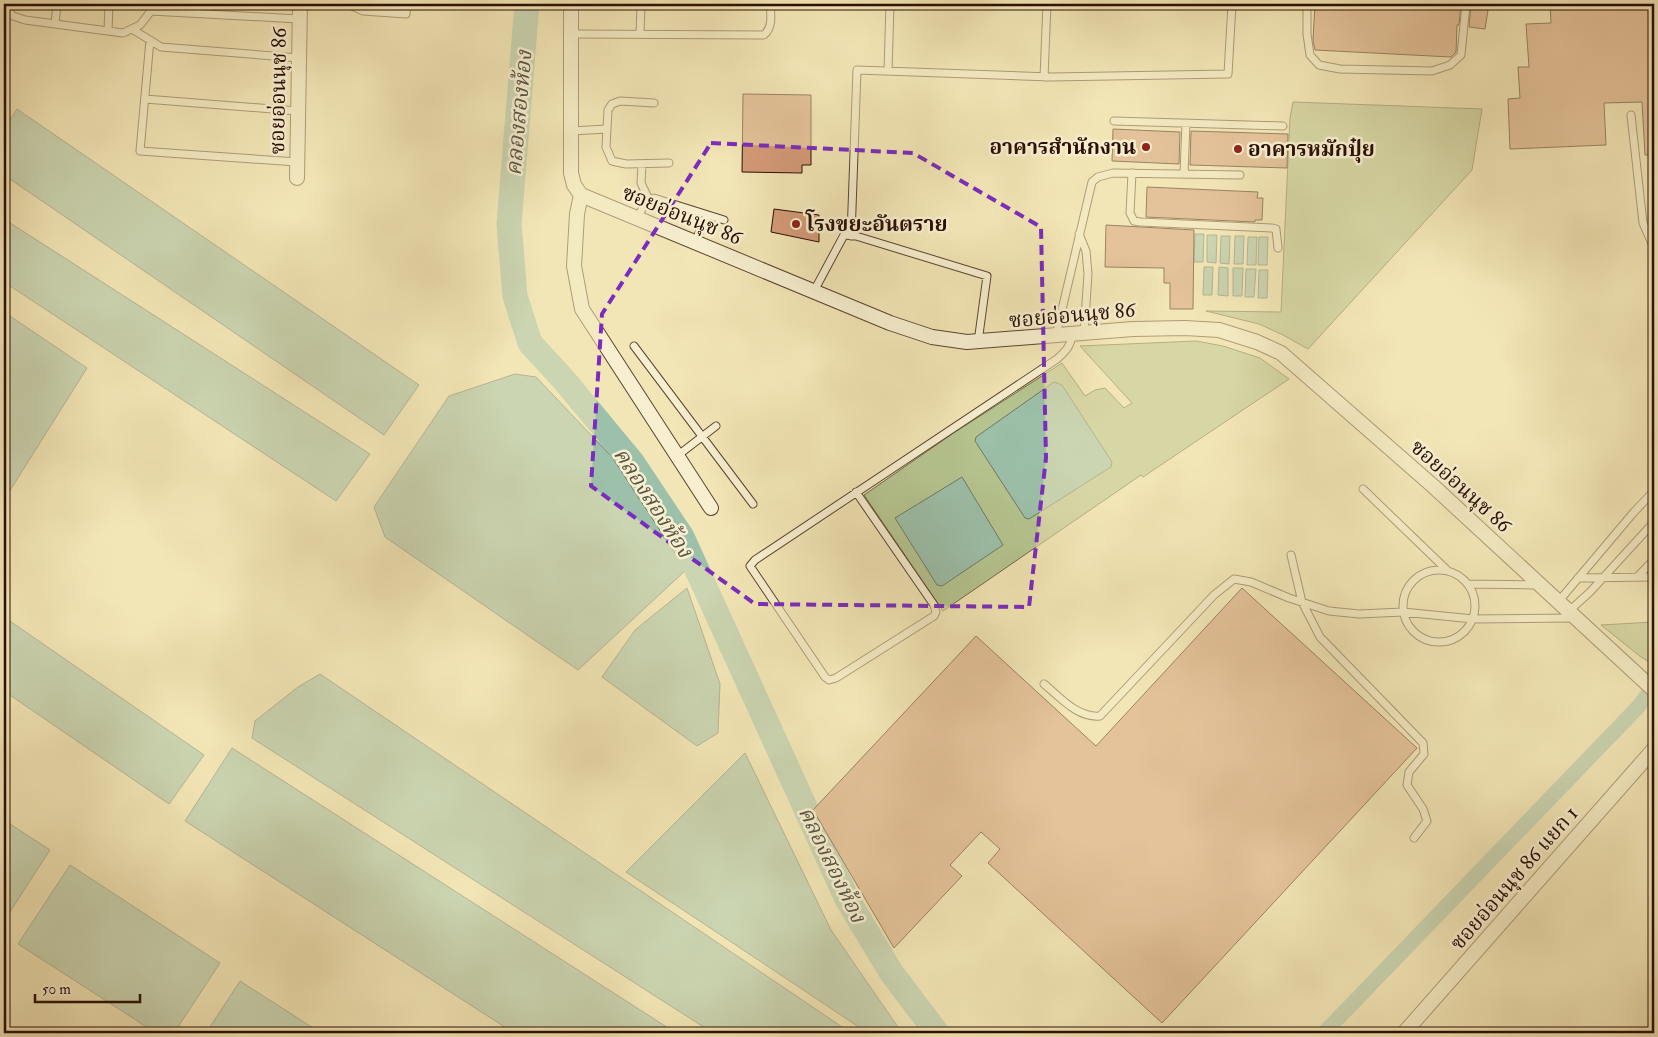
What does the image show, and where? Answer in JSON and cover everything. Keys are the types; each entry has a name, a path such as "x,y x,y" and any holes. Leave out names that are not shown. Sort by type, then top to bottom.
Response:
{"street":[{"name":"ซอยอ่อนนุช 86","path":"297,178 300,4"},
{"path":"571,4 571,173 574,185 581,195 577,214 574,266 582,309 710,508"},
{"name":"ซอยอ่อนนุช 86","path":"581,195 890,323 932,337 978,342 1133,329 1185,328 1219,330 1257,342 1280,353 1433,486 1654,690"},
{"name":"ซอยอ่อนนุช 86 แยก 1","path":"1404,1033 1654,749"}],"lane":[{"path":"55,24 57,4"},
{"path":"108,31 110,4"},
{"path":"148,4 152,11"},
{"path":"347,4 363,11 406,14 407,4"},
{"path":"640,34 641,4"},
{"path":"571,34 764,35 771,23 770,4"},
{"path":"888,71 890,4"},
{"path":"1044,77 1047,4"},
{"path":"850,236 858,70 1044,77 1228,74 1232,4"},
{"path":"1307,4 1307,34 1310,55 1320,65 1340,69 1432,72 1450,65 1461,55 1466,4"},
{"path":"4,6 13,16 25,20 123,33 140,25 152,11"},
{"path":"152,11 299,19"},
{"path":"132,29 160,47 299,58"},
{"path":"150,40 140,151 298,162"},
{"path":"145,99 298,111"},
{"path":"654,103 620,101 612,104 608,110 606,147 612,161 626,164 669,163"},
{"path":"1631,115 1643,223 1651,231 1654,248"},
{"path":"1114,121 1283,126"},
{"path":"1184,174 1186,123"},
{"path":"571,131 607,129"},
{"path":"642,164 641,183 650,202"},
{"path":"1132,173 1130,213 1134,221 1276,228 1278,248"},
{"path":"1056,336 1092,182 1104,175 1132,173 1240,175"},
{"path":"637,219 643,207 654,198 724,220"},
{"path":"695,242 708,215"},
{"path":"856,492 934,605 936,612 934,616 836,678 829,680 825,677 750,566 755,560 856,492 1056,359 1069,347 1078,334 1088,274 1086,252 1079,234"},
{"path":"814,291 844,235 987,276 978,342"},
{"path":"634,346 753,504"},
{"path":"677,456 716,426"},
{"path":"1363,489 1448,571 1459,576 1468,584 1474,595 1473,619 1466,630 1447,642 1435,642 1424,639 1414,632 1407,623 1403,612 1403,600 1407,589 1414,580 1424,573 1436,570 1448,571"},
{"path":"1558,602 1654,491"},
{"path":"1044,684 1076,711 1093,717 1100,716 1214,595 1234,579 1251,582 1329,611 1359,614 1403,612 1473,619 1572,615 1603,577 1654,522"},
{"path":"1291,555 1302,602 1320,637 1423,743 1424,754 1409,772 1407,785 1423,809 1426,820 1414,838"},
{"path":"1637,577 1654,560"},
{"path":"1578,578 1654,577"},
{"path":"1468,584 1540,585"}],"highlighted area":[{"path":"711,143 913,153 1041,227 1046,458 1029,607 755,604 591,486 602,314"}],"shaded area":[{"path":"1293,102 1482,109 1472,170 1308,349 1259,324 1206,311 1281,312 1290,118"},
{"path":"17,109 419,385 384,435 4,175 4,129"},
{"path":"4,219 370,454 336,501 4,282"},
{"path":"1195,234 1204,234 1203,262 1194,262"},
{"path":"1207,235 1217,235 1216,263 1207,262"},
{"path":"1221,236 1230,236 1229,264 1220,263"},
{"path":"1235,236 1244,236 1243,264 1234,264"},
{"path":"1248,237 1257,237 1256,265 1247,265"},
{"path":"1259,237 1268,237 1267,265 1258,265"},
{"path":"1204,267 1213,267 1212,295 1203,295"},
{"path":"1219,267 1228,268 1228,296 1218,295"},
{"path":"1233,268 1243,268 1242,296 1233,296"},
{"path":"1246,269 1256,269 1254,297 1245,297"},
{"path":"1259,270 1268,270 1267,298 1258,298"},
{"path":"4,312 87,368 4,500"},
{"path":"1196,341 1223,346 1260,358 1289,379 1143,477 1141,475 943,611 864,495 952,434 1062,363 1085,396 1095,390 1105,388 1124,408 1132,403 1080,346"},
{"path":"515,374 536,377 612,457 686,570 578,670 385,537 374,507 449,396"},
{"path":"1054,382 1062,385 1112,462 1111,467 1029,519 1025,518 975,441 976,437"},
{"path":"962,477 1003,545 942,586 937,585 895,518"},
{"path":"687,588 720,684 718,733 697,746 602,677 635,630"},
{"path":"4,617 204,755 169,804 4,691"},
{"path":"1654,622 1654,665 1601,625"},
{"path":"320,674 851,1033 713,1033 252,738 255,721 298,687"},
{"path":"232,748 676,1033 514,1033 185,821"},
{"path":"745,753 831,930 902,1033 868,1033 626,872"},
{"path":"4,820 50,850 4,921"},
{"path":"70,865 220,963 174,1033 156,1033 18,944"},
{"path":"240,981 321,1033 206,1033"}],"building":[{"path":"1315,4 1461,4 1459,25 1457,25 1456,52 1451,57 1315,50 1313,40"},
{"path":"1471,4 1489,4 1485,29 1469,27"},
{"path":"1550,4 1654,4 1654,155 1645,155 1642,102 1604,103 1606,145 1510,149 1508,99 1520,98 1518,67 1529,67 1526,24 1551,23"},
{"path":"743,94 811,95 811,165 802,165 802,173 742,172"},
{"name":"อาคารสำนักงาน","path":"1113,129 1180,132 1179,164 1112,161"},
{"name":"อาคารหมักปุ๋ย","path":"1191,131 1288,134 1287,168 1190,165"},
{"path":"1147,187 1258,192 1257,198 1263,198 1262,220 1255,220 1255,222 1146,217"},
{"name":"โรงขยะอันตราย","path":"774,209 819,215 819,242 771,232"},
{"path":"1106,225 1194,230 1193,309 1170,309 1170,283 1164,283 1164,268 1105,267"},
{"path":"1242,588 1417,748 1162,1023 988,863 1000,849 981,832 950,865 962,876 894,948 813,810 976,636 1096,746"}],"waterway":[{"name":"คลองสองห้อง","path":"527,4 509,224 515,296 530,343 564,380 632,462 682,537 847,899 891,972 937,1033"},
{"path":"1324,1033 1638,707 1654,686"}],"place":[{"name":"อาคารสำนักงาน","path":"1146,147"},
{"name":"อาคารหมักปุ๋ย","path":"1238,149"},
{"name":"โรงขยะอันตราย","path":"796,224"}]}
